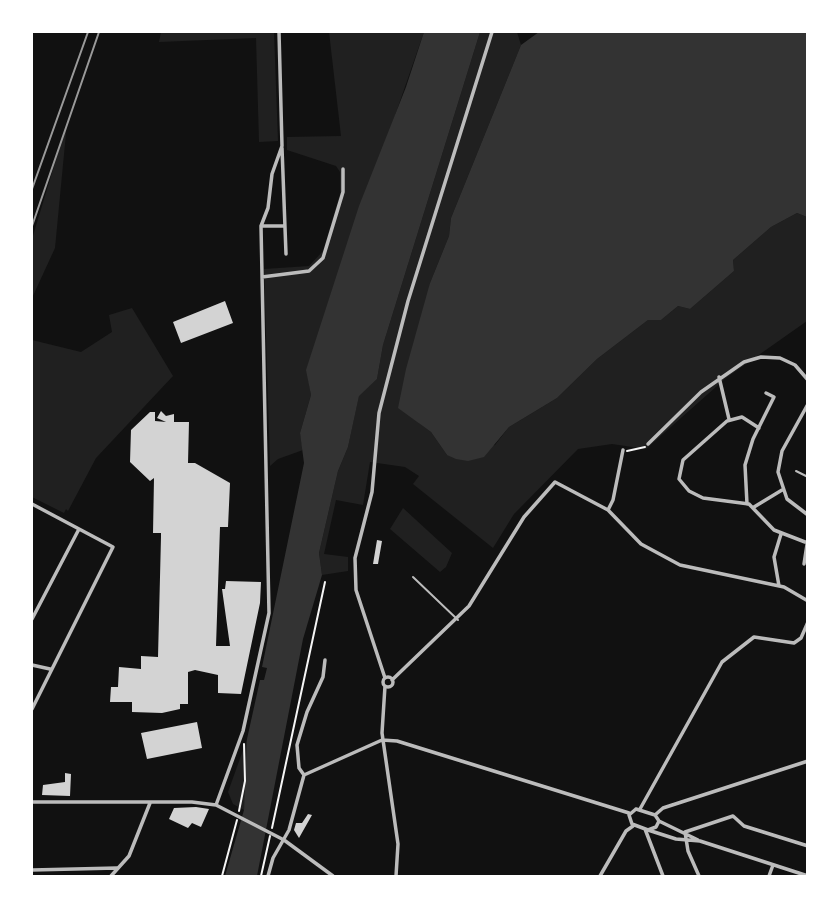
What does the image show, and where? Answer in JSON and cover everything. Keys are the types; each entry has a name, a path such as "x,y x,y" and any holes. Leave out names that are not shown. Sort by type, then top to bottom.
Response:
{"street":[{"path":"279,32 286,254"},
{"path":"396,877 398,847 382,740 383,682 386,678 357,594 354,574 372,492 379,416 416,270 492,32"},
{"path":"216,806 242,736 269,608 261,226 268,208 272,174 282,146"},
{"path":"262,277 312,270 324,256 344,189 342,169"},
{"path":"261,226 285,226"},
{"path":"648,444 719,377 739,364 761,357 784,359 805,375 807,364"},
{"path":"719,377 730,420"},
{"path":"747,504 745,465 758,428 774,397 766,393"},
{"path":"807,404 806,411 779,459 778,476 782,490 792,505 807,515"},
{"path":"758,428 745,418 730,420 683,460 678,475 685,487 699,497 747,504 753,507 769,527 781,534 806,540 804,565"},
{"path":"608,510 613,500 623,450"},
{"path":"385,686 391,686 392,680 458,620 474,599 524,517 555,482 608,510 641,544 670,561 705,572 779,586 807,601"},
{"path":"753,507 782,490"},
{"path":"32,504 113,547 32,709"},
{"path":"32,619 79,529"},
{"path":"779,586 774,556 781,534"},
{"path":"268,877 272,861 284,840 304,775 382,740 397,741 629,813 640,809 722,662 754,637 794,643 801,638 807,622"},
{"path":"304,775 299,768 297,745 306,715 323,677 325,660"},
{"path":"32,665 51,670"},
{"path":"386,678 392,680"},
{"path":"655,815 663,808 807,761"},
{"path":"32,803 216,806 284,840 334,877"},
{"path":"111,877 128,858 150,803"},
{"path":"640,809 700,841 807,876"},
{"path":"629,813 629,820 634,826 686,840 700,841"},
{"path":"684,832 735,816 744,826 807,846"},
{"path":"647,830 655,829 659,821"},
{"path":"600,877 626,831 634,826"},
{"path":"647,830 663,877"},
{"path":"684,832 699,877"},
{"path":"769,877 773,864"},
{"path":"32,870 117,868"}],"lane":[{"path":"796,471 807,477"},
{"path":"413,577 458,620"}],"path":[{"path":"623,450 632,453 648,444"},
{"path":"261,877 325,582"},
{"path":"222,877 245,781 242,736"}],"shaded area":[{"path":"161,32 274,32 278,141 259,142 256,38 159,42"},
{"path":"329,32 424,32 307,369 311,395 300,433 303,450 278,459 270,466 264,269 309,266 323,251 340,194 340,172 336,166 287,150 287,137 341,136"},
{"path":"424,32 480,32 383,345 377,379 359,396 348,447 338,471 319,553 322,575 303,639 257,876 225,876 244,810 247,739 260,680 264,680 267,668 262,667 304,463 300,433 311,395 306,370 359,206 406,87"},
{"path":"480,32 517,32 521,45 451,218 449,236 430,283 419,423 431,432 447,455 495,445 509,427 557,398 597,359 648,320 661,320 678,306 690,309 734,271 733,260 771,227 797,213 807,217 807,321 726,378 646,449 612,444 578,449 514,514 493,548 413,484 419,476 405,467 370,462 363,505 336,500 324,554 348,557 348,571 322,575 319,553 359,395 377,379 383,345"},
{"path":"539,32 807,32 807,217 797,213 771,227 733,260 734,271 690,309 678,306 661,320 648,320 597,359 557,398 509,427 484,457 468,461 456,459 447,455 431,432 398,408 430,283 449,236 451,218 521,45"},
{"path":"67,123 55,248 32,298 32,239"},
{"path":"132,308 173,376 96,458 68,511 66,509 64,513 32,497 32,340 81,352 112,332 109,315"},
{"path":"403,508 452,553 446,567 440,572 390,529"},
{"path":"247,739 248,776 244,810 233,804 228,792"}],"building":[{"path":"225,301 233,323 181,343 173,322"},
{"path":"161,411 166,416 174,414 174,422 189,422 188,463 195,463 230,483 228,527 220,527 216,646 230,646 222,589 225,589 226,581 261,582 260,603 241,694 218,693 218,675 195,670 188,672 188,704 180,704 180,709 162,713 132,712 132,702 110,702 111,687 118,687 119,667 141,669 141,656 158,657 161,533 153,533 154,478 150,481 130,462 131,430 150,412 155,412 155,421 166,422 157,418"},
{"path":"377,540 382,541 378,564 373,564"},
{"path":"197,722 202,748 147,759 141,733"},
{"path":"65,773 71,774 70,796 42,795 43,785 65,782"},
{"path":"174,808 209,809 201,827 192,823 188,828 169,819"},
{"path":"308,814 312,815 299,838 294,830 296,823 302,823"}],"railway":[{"path":"32,189 88,32"},
{"path":"32,226 99,32"}]}
